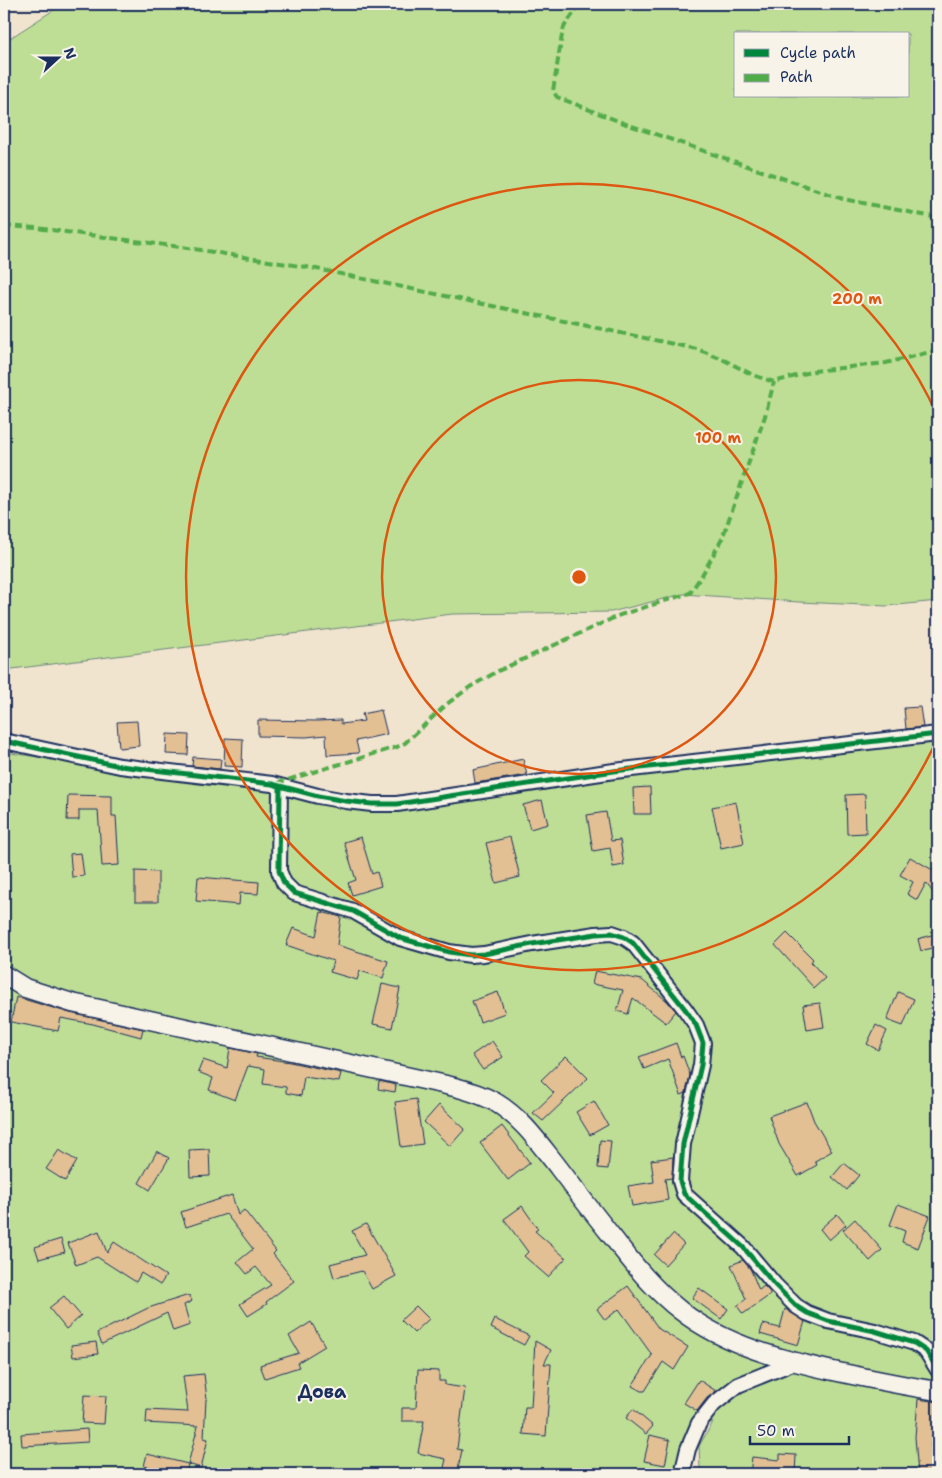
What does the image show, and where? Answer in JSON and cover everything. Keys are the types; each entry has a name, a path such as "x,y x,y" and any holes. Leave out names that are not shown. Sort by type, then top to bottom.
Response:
{"street":[{"path":"4,741 120,766 280,786 346,801 397,804 614,771 938,734"},
{"path":"280,786 279,871 284,884 294,893 353,911 404,940 462,954 484,954 596,934 619,934 633,943 685,1009 696,1025 703,1043 701,1065 683,1144 680,1181 684,1194 743,1247 779,1291 796,1306 807,1313 828,1321 875,1331 914,1343 926,1351 938,1370"},
{"path":"4,975 25,988 72,1003 460,1088 495,1102 525,1125 639,1270 661,1294 682,1312 706,1328 734,1342 795,1362 896,1384 938,1390"},
{"path":"682,1474 688,1448 698,1423 714,1404 738,1385 795,1362"}],"green space":[{"path":"63,4 938,4 938,601 887,606 683,594 611,612 452,614 4,670 4,42"},
{"path":"938,736 938,1399 921,1396 922,1406 938,1409 938,1474 703,1474 700,1468 699,1446 713,1422 698,1426 688,1459 694,1474 4,1474 4,752 279,793 366,810 420,808 498,790"}],"building":[{"path":"920,707 923,727 906,729 904,708"},
{"path":"381,710 387,734 356,741 359,753 327,755 326,735 306,737 258,736 258,720 341,720 341,724 364,721 362,714"},
{"path":"137,721 139,746 119,748 117,722"},
{"path":"167,734 189,735 188,755 166,754"},
{"path":"225,738 243,739 242,767 224,766"},
{"path":"193,757 221,759 220,769 192,766"},
{"path":"523,759 527,775 475,783 473,770"},
{"path":"650,787 651,814 634,814 633,788"},
{"path":"865,794 866,833 847,834 846,795"},
{"path":"68,795 112,796 112,816 116,816 119,865 102,866 98,810 79,810 79,820 67,820"},
{"path":"542,800 548,824 530,829 523,805"},
{"path":"736,802 744,843 721,848 712,807"},
{"path":"606,812 611,841 620,840 624,865 613,867 610,848 593,851 587,815"},
{"path":"361,837 372,874 377,872 381,886 352,895 348,883 356,880 344,842"},
{"path":"510,837 520,877 496,883 486,843"},
{"path":"81,853 84,876 72,877 70,854"},
{"path":"910,857 938,873 938,899 926,883 917,900 907,894 913,882 900,875"},
{"path":"135,871 158,872 158,902 135,902"},
{"path":"198,877 259,882 258,894 240,893 239,905 196,901"},
{"path":"321,912 341,917 337,945 388,961 383,978 360,971 357,980 330,972 333,961 286,945 293,928 316,936"},
{"path":"787,933 813,959 811,962 825,978 814,988 775,945"},
{"path":"938,933 938,946 921,951 918,939"},
{"path":"595,971 642,980 676,1011 666,1023 633,998 628,1014 617,1011 623,990 592,984"},
{"path":"382,984 400,988 392,1028 373,1024"},
{"path":"498,992 505,1013 480,1022 472,1001"},
{"path":"898,992 914,999 903,1026 887,1020"},
{"path":"16,997 70,1013 143,1029 141,1037 93,1024 61,1018 58,1031 11,1022"},
{"path":"820,1003 824,1027 807,1030 803,1005"},
{"path":"876,1025 887,1031 878,1050 867,1044"},
{"path":"492,1041 503,1057 483,1070 472,1055"},
{"path":"676,1043 690,1075 686,1093 681,1095 668,1059 644,1069 639,1057"},
{"path":"230,1048 257,1054 256,1057 341,1073 339,1082 304,1077 301,1096 286,1093 286,1087 263,1084 265,1069 248,1066 235,1100 209,1090 213,1078 198,1072 203,1060 227,1068"},
{"path":"566,1056 588,1078 543,1121 533,1113 554,1093 541,1080"},
{"path":"379,1081 396,1085 395,1092 378,1089"},
{"path":"416,1099 423,1144 401,1147 395,1102"},
{"path":"594,1101 608,1125 590,1135 576,1112"},
{"path":"807,1102 814,1121 832,1151 815,1161 817,1165 798,1176 779,1144 769,1116"},
{"path":"439,1105 465,1129 450,1146 424,1122"},
{"path":"502,1126 530,1163 508,1180 480,1143"},
{"path":"600,1140 611,1141 608,1169 598,1168"},
{"path":"209,1149 210,1176 190,1177 189,1150"},
{"path":"59,1150 77,1161 65,1181 46,1169"},
{"path":"157,1151 169,1158 150,1190 139,1183"},
{"path":"673,1157 672,1178 665,1179 668,1200 632,1206 628,1186 654,1182 651,1160"},
{"path":"844,1163 859,1175 847,1190 832,1177"},
{"path":"232,1195 238,1215 244,1210 276,1251 273,1254 294,1281 266,1302 267,1304 248,1316 240,1304 271,1285 256,1267 247,1274 237,1262 253,1249 226,1214 186,1227 181,1212"},
{"path":"898,1204 930,1216 918,1248 902,1242 905,1231 890,1225"},
{"path":"522,1206 538,1229 535,1231 566,1258 548,1277 524,1256 528,1252 504,1219"},
{"path":"837,1214 846,1225 829,1240 820,1229"},
{"path":"855,1219 882,1250 870,1261 843,1230"},
{"path":"366,1224 396,1276 372,1289 362,1271 334,1278 330,1264 365,1255 352,1231"},
{"path":"99,1231 107,1253 114,1242 166,1276 160,1285 141,1273 136,1282 97,1257 76,1265 68,1243"},
{"path":"673,1234 684,1244 665,1265 654,1255"},
{"path":"61,1239 65,1252 39,1259 35,1247"},
{"path":"743,1260 750,1268 759,1290 764,1286 770,1292 770,1295 743,1314 737,1306 746,1299 731,1265"},
{"path":"628,1286 659,1329 688,1347 674,1370 663,1362 645,1391 632,1386 652,1355 619,1309 605,1320 597,1309"},
{"path":"699,1288 728,1309 721,1319 692,1298"},
{"path":"189,1295 192,1301 184,1305 190,1325 173,1331 167,1313 102,1344 97,1333 148,1308"},
{"path":"64,1296 81,1316 66,1329 49,1308"},
{"path":"416,1306 429,1319 414,1333 401,1320"},
{"path":"785,1309 805,1321 798,1345 760,1334 763,1324 780,1328"},
{"path":"495,1319 529,1336 524,1345 491,1328"},
{"path":"311,1322 325,1346 297,1363 299,1367 265,1378 260,1365 299,1353 289,1336"},
{"path":"535,1341 551,1350 544,1364 551,1364 546,1436 523,1434 525,1407 531,1407"},
{"path":"96,1342 98,1354 73,1357 71,1345"},
{"path":"418,1370 439,1371 439,1381 445,1381 445,1385 465,1388 457,1449 462,1450 457,1474 443,1472 446,1459 418,1453 424,1421 402,1421 402,1408 416,1408"},
{"path":"204,1374 207,1399 204,1438 208,1439 201,1468 188,1464 198,1426 146,1423 147,1410 188,1412 183,1376"},
{"path":"699,1380 716,1391 707,1398 697,1411 684,1403"},
{"path":"84,1395 106,1396 104,1424 82,1423"},
{"path":"918,1399 938,1402 938,1443 931,1442 933,1474 918,1474 915,1437"},
{"path":"633,1409 653,1426 646,1434 626,1418"},
{"path":"87,1429 88,1442 22,1446 21,1434"},
{"path":"650,1435 670,1440 665,1465 644,1461"},
{"path":"147,1454 188,1464 186,1474 177,1474 144,1466"},
{"path":"780,1454 796,1455 795,1474 750,1474 752,1457 780,1460"}],"marked path":[{"path":"580,4 564,27 562,35 553,91 557,97 626,124 843,199 938,218"},
{"path":"4,226 36,228 188,248 312,268 697,349 720,358 753,375 774,382 814,371 886,363 938,350"},
{"path":"277,783 397,747 405,743 447,704 470,687 498,671 620,615 690,593 722,539 765,416 774,382"}],"cycle path":[{"path":"4,741 120,766 272,784 346,801 397,804 614,771 938,734"},
{"path":"280,786 279,871 284,883 294,893 353,911 400,938 449,952 471,955 484,954 532,944 612,933 624,937 633,943 685,1009 696,1025 703,1043 701,1065 683,1144 680,1181 684,1194 743,1247 775,1285 796,1306 807,1313 828,1321 875,1331 914,1343 926,1351 938,1370"}],"district":[{"name":"Дова","path":"322,1392"}]}
